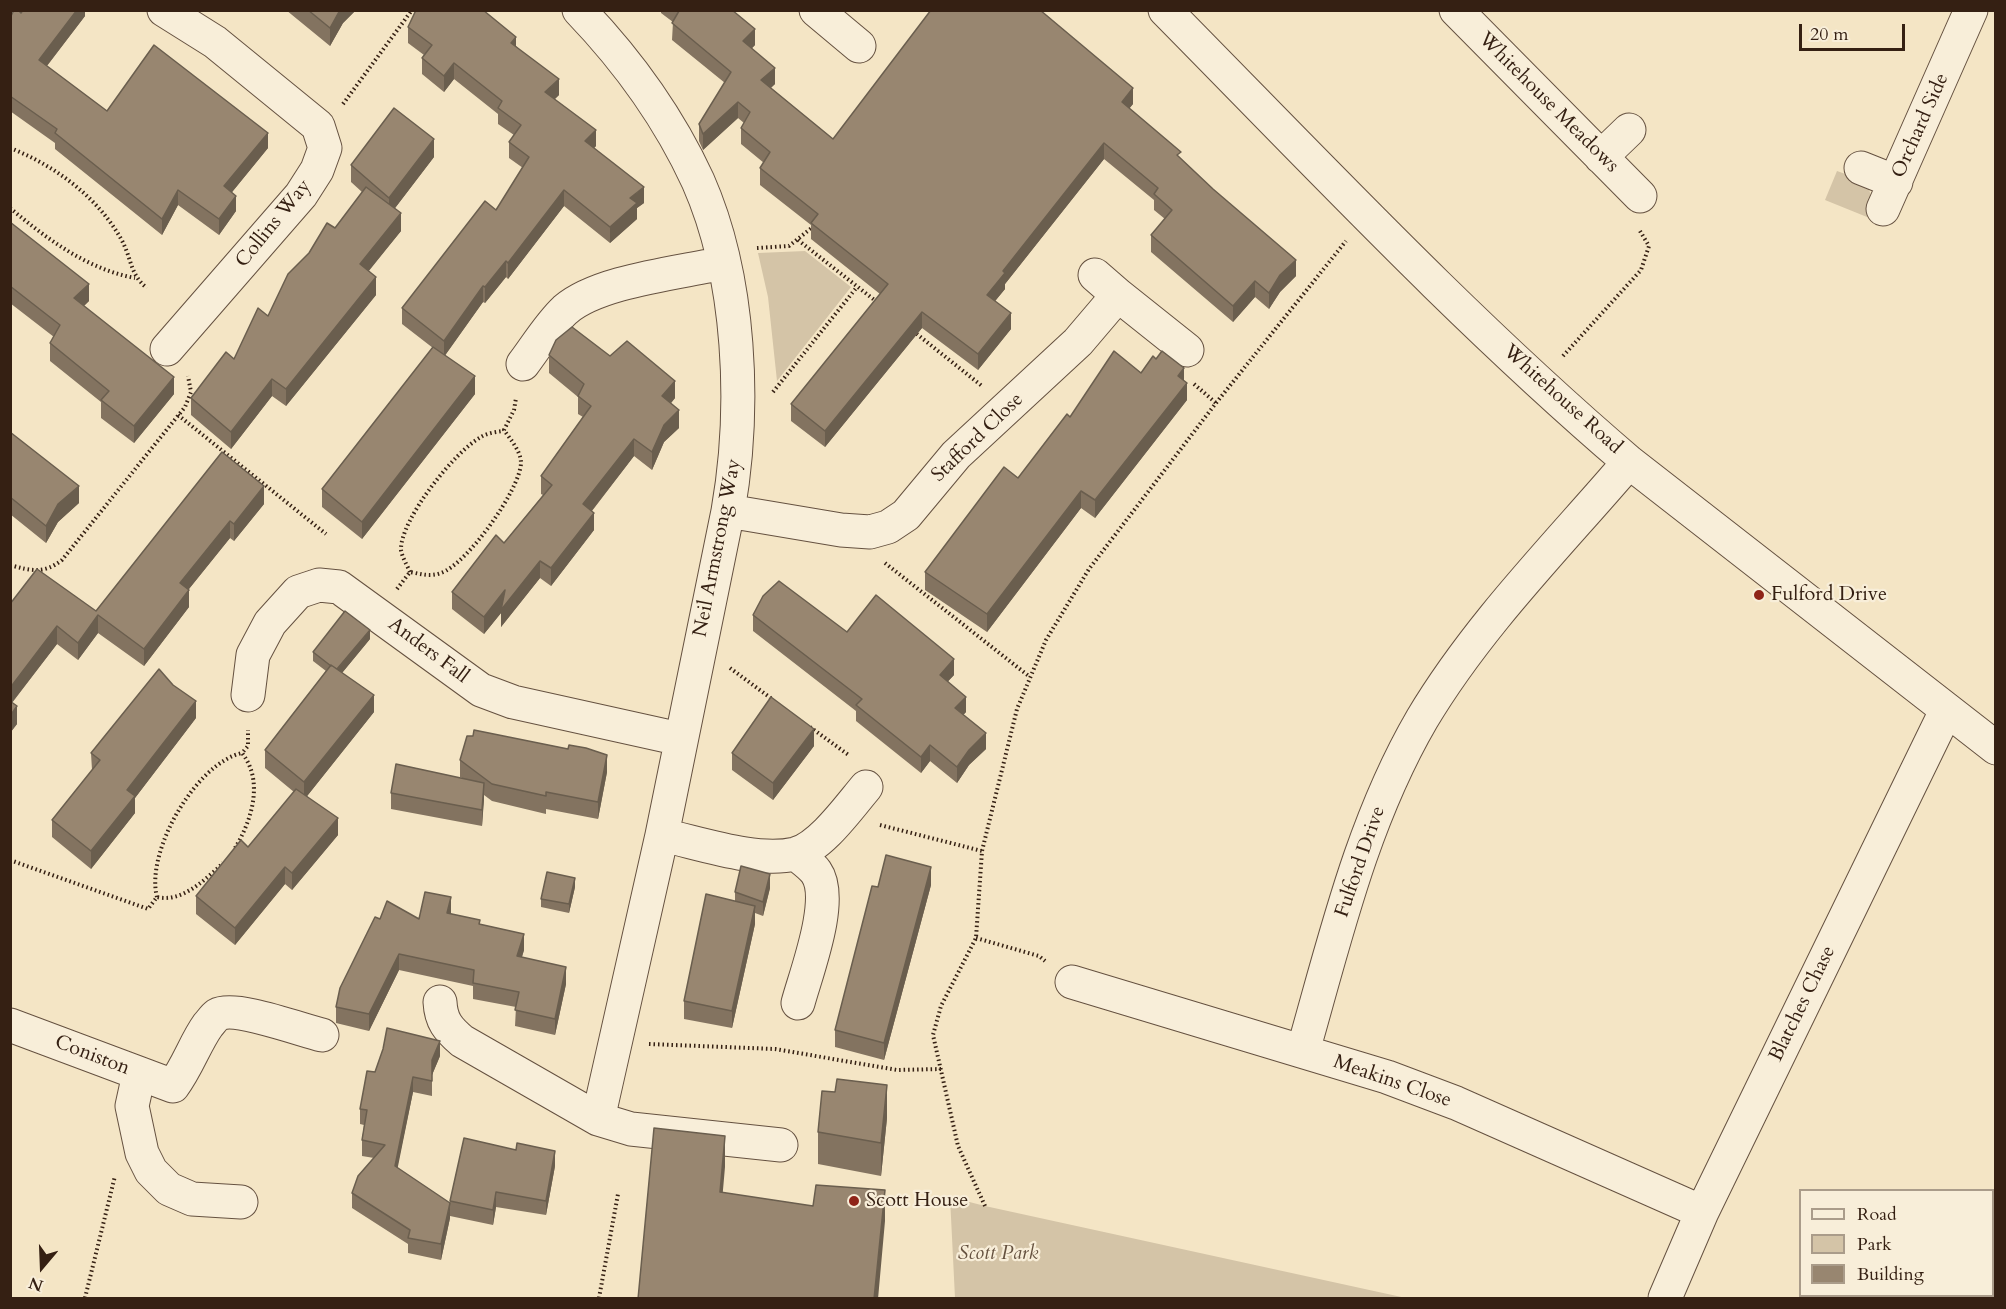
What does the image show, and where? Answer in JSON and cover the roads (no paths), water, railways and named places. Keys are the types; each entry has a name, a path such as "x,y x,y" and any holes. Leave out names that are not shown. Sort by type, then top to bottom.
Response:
{"street":[{"name":"Collins Way","path":"164,10 215,42 318,126 325,148 317,170 301,195 177,359"},
{"path":"816,10 859,46"},
{"name":"Whitehouse Road","path":"1165,10 1368,215 1540,383 1629,462 1946,711 1991,734"},
{"name":"Whitehouse Meadows","path":"1456,10 1640,196"},
{"name":"Orchard Side","path":"1861,168 1890,195 1971,10"},
{"name":"Neil Armstrong Way","path":"591,15 661,113 698,182 721,257 732,318 738,429 735,470 728,511 662,835 598,1119"},
{"path":"1601,157 1629,130"},
{"path":"523,364 564,311 580,299 614,286 721,257"},
{"name":"Stafford Close","path":"728,511 841,530 870,532 888,526 906,515 956,455 1078,342 1107,285 1188,365"},
{"name":"Fulford Drive","path":"1303,1051 1357,868 1397,768 1422,720 1455,669 1496,616 1629,462"},
{"name":"Anders Fall","path":"248,696 253,656 270,623 298,592 319,585 339,587 379,614 453,672 481,690 513,702 680,739"},
{"name":"Blatches Chase","path":"1665,1299 1702,1212 1946,711"},
{"path":"662,835 754,855 796,854 816,841 835,823 861,774"},
{"path":"796,854 816,873 823,892 820,923 798,1003"},
{"name":"Meakins Close","path":"1072,982 1387,1077 1456,1103 1702,1212"},
{"path":"440,1002 441,1015 446,1027 462,1041 598,1119 631,1129 781,1145"},
{"name":"Coniston","path":"10,1025 173,1086 186,1069 207,1026 217,1015 230,1012 322,1035"},
{"path":"139,1074 132,1106 142,1153 151,1171 169,1189 192,1198 241,1202"}],"place":[{"name":"Fulford Drive","path":"1759,595"},
{"name":"Scott House","path":"854,1201"}],"park label":[{"name":"Scott Park","path":"998,1254"}]}
